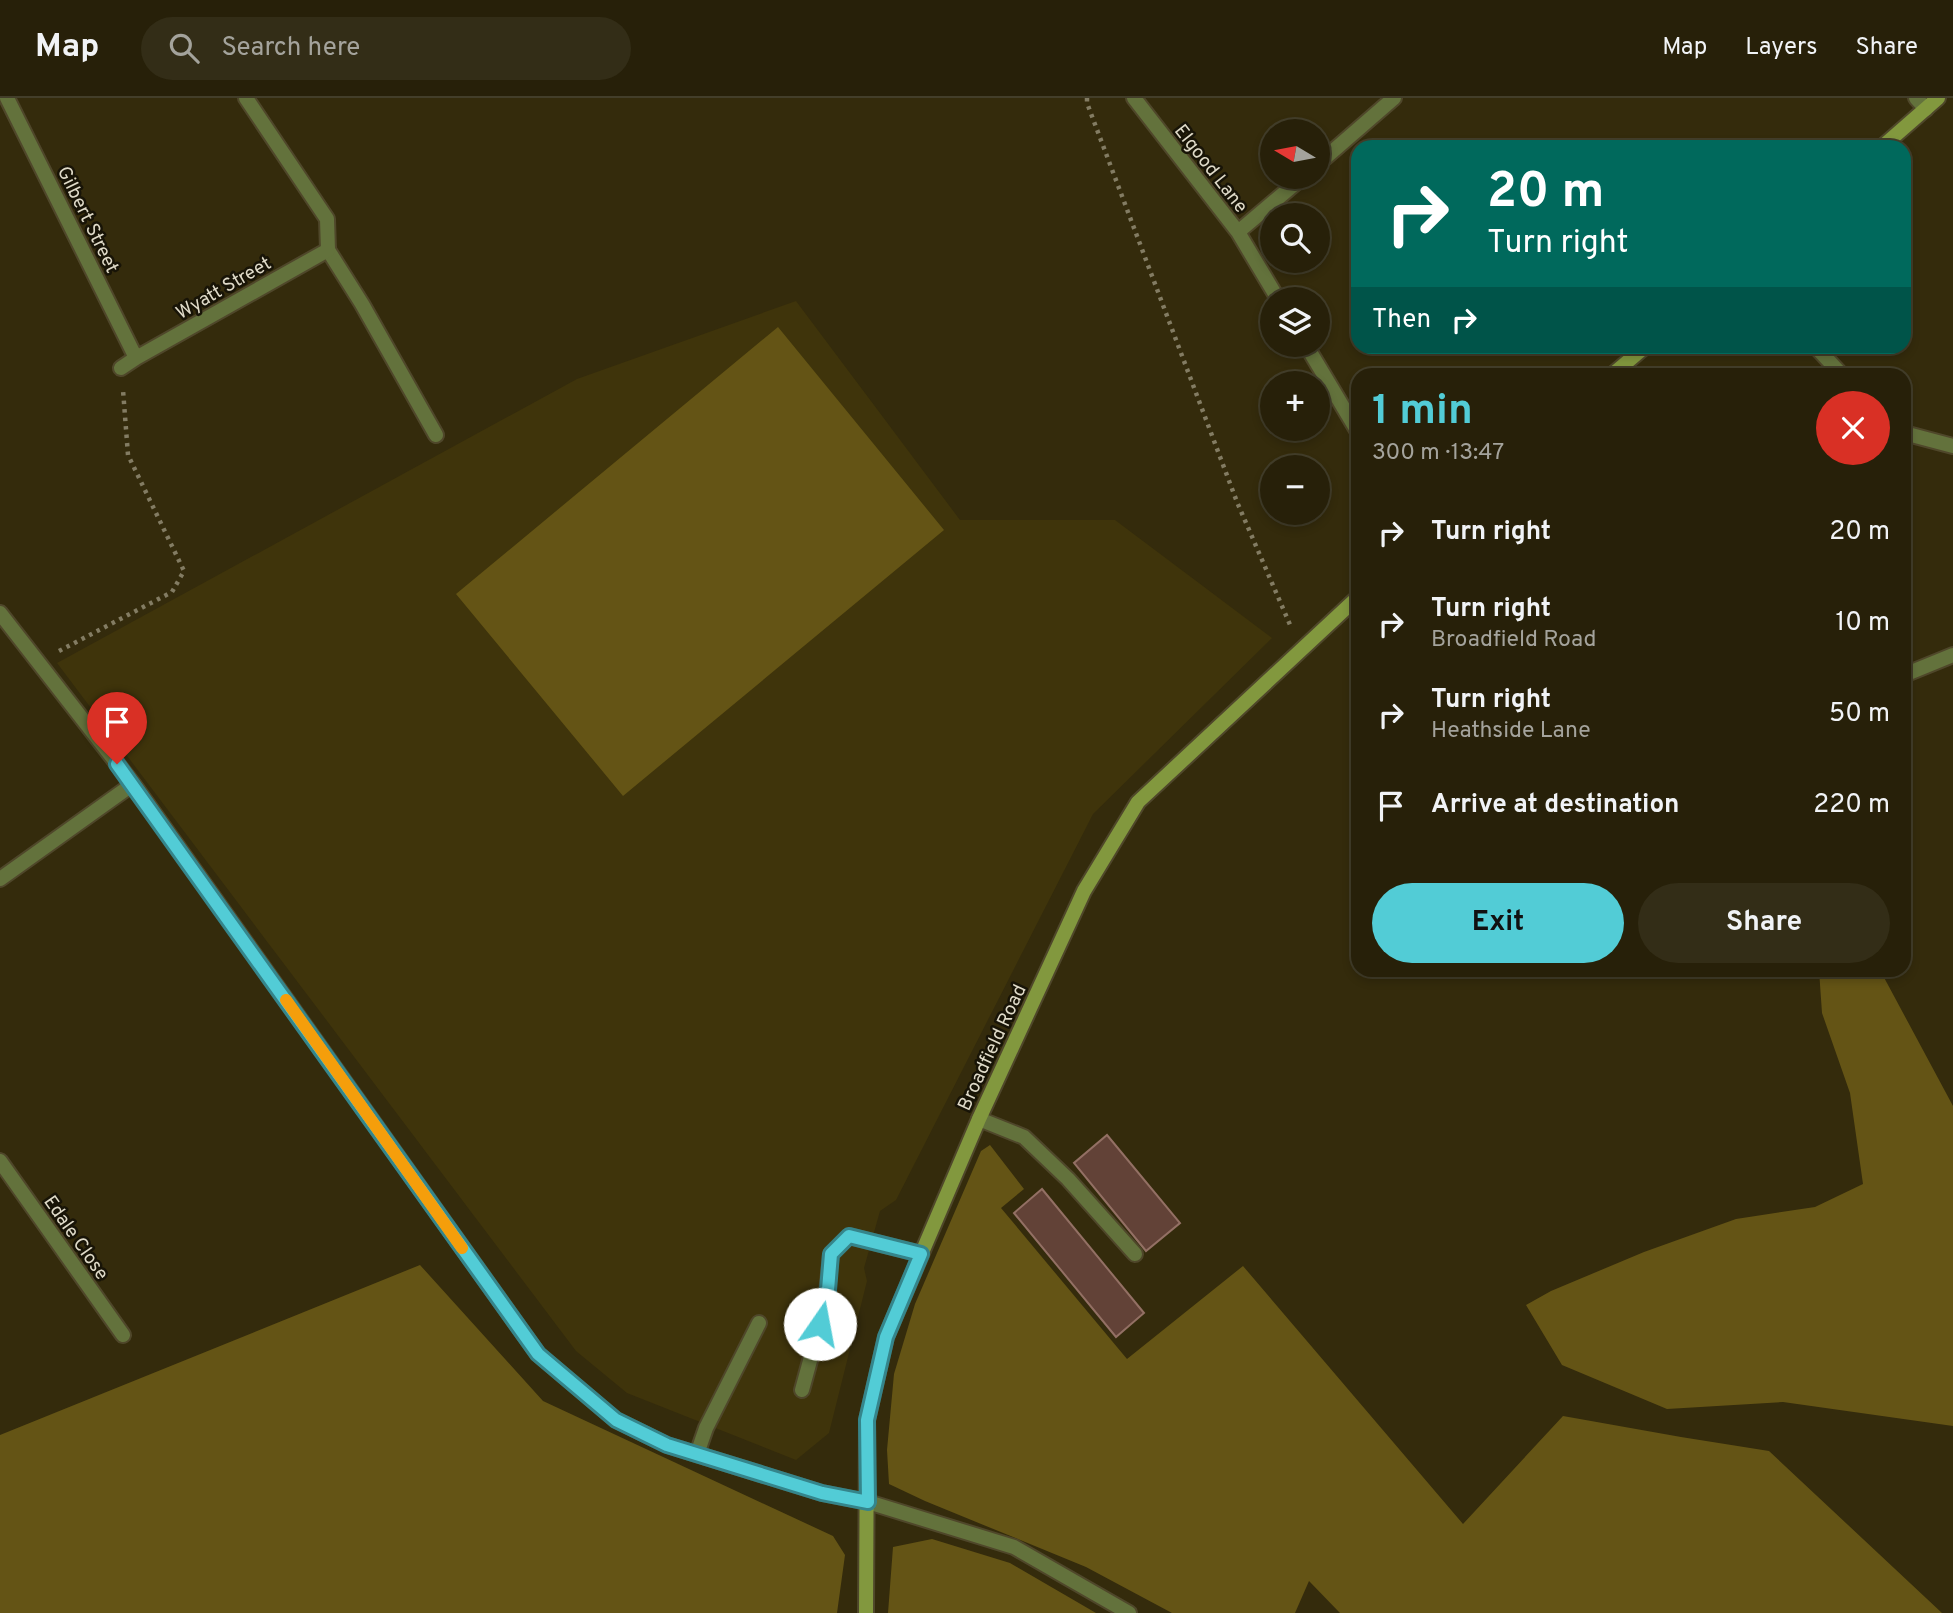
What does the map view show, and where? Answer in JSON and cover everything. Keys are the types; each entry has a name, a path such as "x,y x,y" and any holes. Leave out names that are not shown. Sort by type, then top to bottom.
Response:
{"street":[{"name":"Gilbert Street","path":"7,98 136,358"},
{"path":"246,98 327,219 328,250 362,304 436,435"},
{"name":"Elgood Lane","path":"1134,98 1238,232 1271,287"},
{"path":"1330,154 1394,98"},
{"path":"1888,140 1921,104 1938,98"},
{"path":"1238,232 1289,189"},
{"name":"Wyatt Street","path":"121,368 328,250"},
{"path":"1620,368 1637,354"},
{"path":"1822,354 1835,368"},
{"path":"1313,357 1351,420"},
{"path":"1911,435 1953,446"},
{"name":"Broadfield Road","path":"866,1613 867,1420 886,1337 979,1119 1084,891 1138,802 1351,604"},
{"path":"0,613 134,784 538,1354 616,1420 667,1445 822,1493 868,1502 1014,1547 1129,1613"},
{"path":"1911,672 1953,655"},
{"path":"0,879 134,784"},
{"path":"979,1119 1024,1136 1068,1179 1135,1254"},
{"name":"Edale Close","path":"0,1161 123,1335"},
{"path":"802,1390 827,1302 831,1254 849,1236 921,1254"},
{"path":"697,1454 706,1428 759,1323"}],"path":[{"path":"1087,98 1237,502 1301,650"},
{"path":"37,663 172,592 184,571 128,455 121,368"}],"shaded area":[{"path":"796,301 960,520 1115,520 1272,638 1093,814 896,1200 880,1211 864,1268 867,1281 829,1433 796,1460 627,1393 576,1351 57,663 577,379"},
{"path":"778,327 944,530 623,796 456,594"},
{"path":"1819,977 1884,977 1953,1106 1953,1426 1783,1402 1667,1409 1562,1365 1526,1305 1551,1291 1644,1252 1736,1219 1815,1207 1863,1184 1850,1093 1822,1013"},
{"path":"990,1145 1024,1189 1001,1208 1127,1359 1243,1266 1463,1524 1563,1416 1769,1451 1942,1613 1340,1613 1309,1581 1295,1613 1172,1613 1086,1567 889,1484 887,1450 894,1374 915,1304 981,1151"},
{"path":"420,1265 543,1401 833,1536 845,1555 837,1613 0,1613 0,1435"},
{"path":"932,1539 1010,1563 1096,1613 888,1613 893,1547"}],"building":[{"path":"1107,1135 1180,1223 1146,1251 1074,1163"},
{"path":"1042,1189 1144,1313 1116,1337 1014,1213"}],"slow traffic":[{"path":"286,1000 462,1248"}],"route":[{"path":"117,764 134,784 538,1354 616,1420 667,1445 822,1493 868,1502 867,1420 886,1337 921,1254 849,1236 831,1254 827,1302 820,1324"}]}
